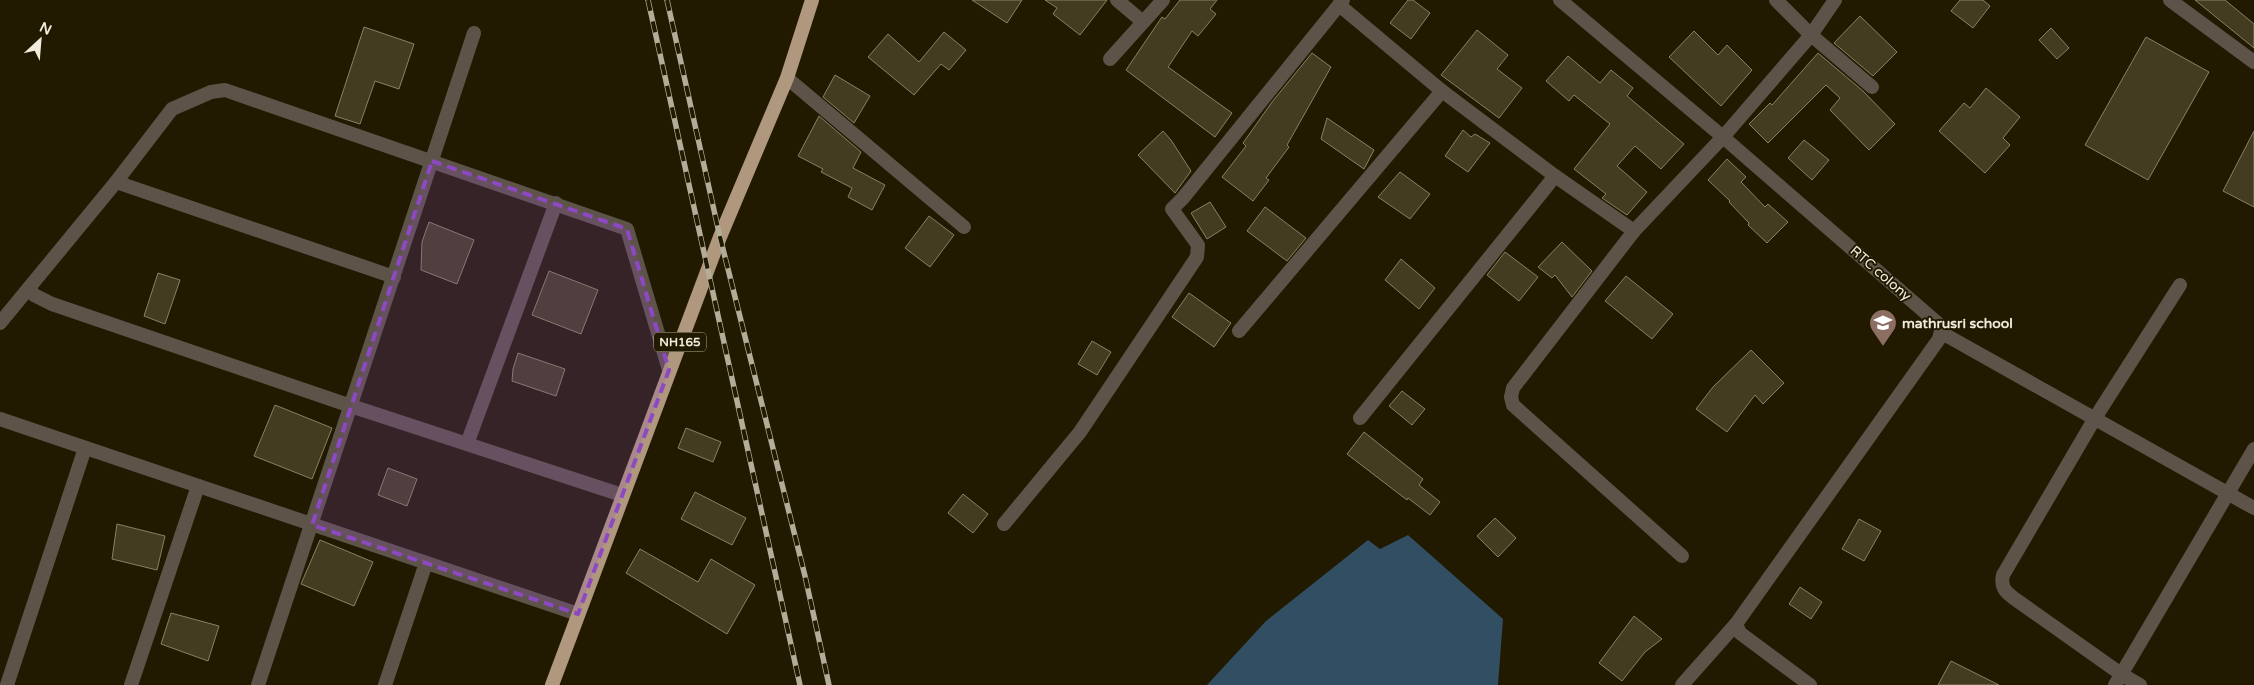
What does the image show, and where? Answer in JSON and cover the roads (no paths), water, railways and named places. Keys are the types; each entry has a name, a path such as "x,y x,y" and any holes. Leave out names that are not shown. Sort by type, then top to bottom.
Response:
{"highway":[{"name":"NH165","path":"552,685 720,236 787,78 812,0"}],"street":[{"path":"1117,0 1143,22"},
{"path":"1110,59 1163,0"},
{"name":"RTC colony","path":"1560,0 1940,323 1942,333"},
{"path":"1776,0 1811,36 1872,87"},
{"path":"1682,556 1513,405 1511,397 1513,388 1634,231 1723,137 1811,36 1835,0"},
{"path":"2170,0 2254,62"},
{"path":"1004,524 1080,432 1197,256 1198,245 1172,209 1184,198 1341,3 1442,90 1555,176 1634,231"},
{"path":"258,685 474,33"},
{"path":"787,78 964,227"},
{"path":"0,322 116,182 172,109 183,102 220,90 231,90 627,229 669,370"},
{"path":"1239,331 1442,90"},
{"path":"1360,418 1555,176"},
{"path":"116,182 394,277"},
{"path":"467,444 556,203"},
{"path":"2140,685 2118,679 2004,590 2001,582 2096,418 2180,285"},
{"path":"28,288 34,295 52,304 351,406 622,495"},
{"path":"1682,685 1736,624 1942,333 2254,508"},
{"path":"0,419 578,614"},
{"path":"7,685 85,448"},
{"path":"2118,679 2254,449"},
{"path":"131,685 198,486"},
{"path":"386,685 426,563"},
{"path":"1736,624 1740,633 1810,685"}],"water":[{"path":"1408,535 1503,619 1498,685 1207,685 1266,621 1368,540 1380,549"}],"railway":[{"path":"648,0 800,685"},
{"path":"667,0 720,237 805,576 829,685"}],"place":[{"name":"mathrusri school","path":"1883,347"}]}
